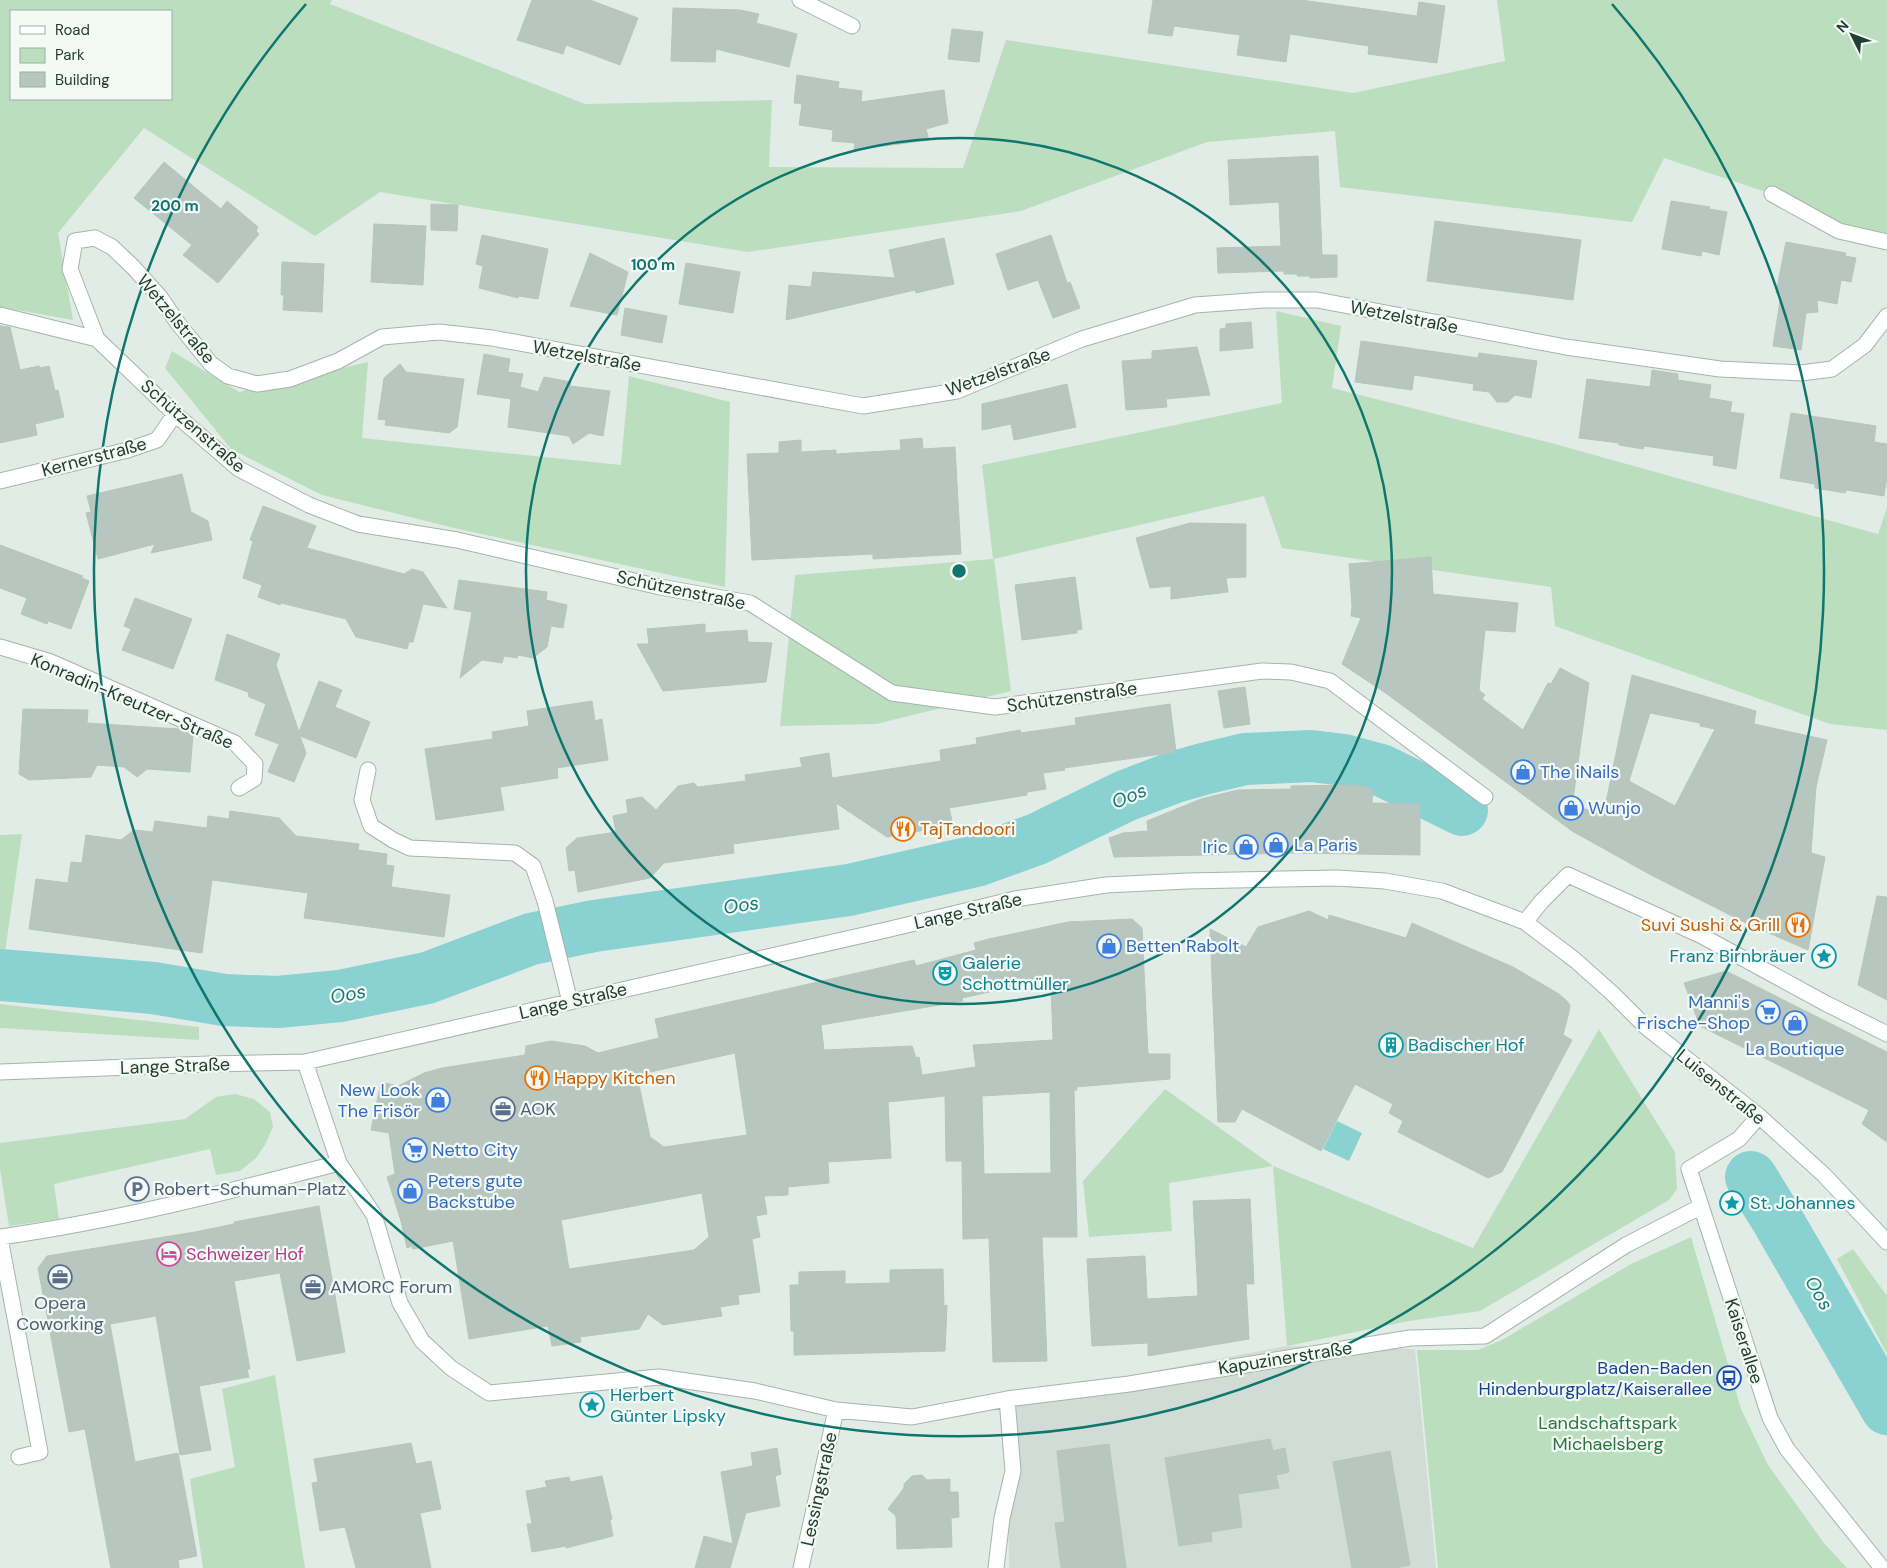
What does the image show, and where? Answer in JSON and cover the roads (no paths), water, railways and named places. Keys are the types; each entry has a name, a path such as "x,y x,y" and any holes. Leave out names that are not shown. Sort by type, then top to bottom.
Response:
{"street":[{"path":"800,0 852,26"},
{"path":"1772,194 1839,231 1887,242"},
{"name":"Wetzelstraße","path":"97,339 70,269 75,241 95,238 112,247 133,267 160,297 177,322 211,364 228,376 257,384 290,379 338,361 382,337 439,332 492,338 862,406 957,391 1082,339 1196,305 1264,300 1318,300 1566,347 1720,369 1800,373 1832,369 1864,345 1887,316"},
{"name":"Schützenstraße","path":"0,315 97,339 175,414 240,469 310,505 358,524 457,540 660,588 750,603 892,693 995,707 1262,671 1291,672 1330,681 1485,797"},
{"name":"Kernerstraße","path":"0,481 128,450 157,440 175,414"},
{"name":"Konradin-Kreutzer-Straße","path":"0,647 51,662 235,743 256,764 254,779 239,788"},
{"path":"368,770 362,800 371,826 393,840 410,848 515,853 533,866 545,901 570,1002"},
{"path":"1524,922 1568,875 1702,936 1825,1003 1887,1034"},
{"name":"Lange Straße","path":"0,1072 305,1062 1015,899 1106,885 1317,878 1385,881 1442,891 1524,922"},
{"name":"Luisenstraße","path":"1524,922 1575,960 1646,1027 1759,1116 1824,1175 1887,1242"},
{"name":"Kapuzinerstraße","path":"305,1062 339,1164 374,1215 400,1303 422,1341 451,1368 489,1393 658,1378 755,1391 836,1410 912,1417 1007,1399 1129,1384 1410,1338 1485,1336 1626,1245 1700,1207"},
{"name":"Kaiserallee","path":"1759,1116 1739,1139 1689,1169 1770,1418 1787,1448 1882,1568"},
{"path":"19,1457 40,1452 0,1237 70,1226 220,1194 339,1164"},
{"path":"996,1568 1002,1518 1013,1471 1007,1399"},
{"name":"Lessingstraße","path":"802,1568 836,1410"}],"water":[{"path":"1337,1121 1362,1133 1349,1161 1323,1149"}],"waterway":[{"name":"Oos","path":"0,975 153,988 224,1000 278,1002 340,996 427,978 531,939 594,926 849,890 976,861 1037,839 1125,796 1175,777 1245,759 1311,756 1344,760 1381,770 1462,810"},
{"name":"Oos","path":"1751,1177 1887,1409"}],"place":[{"name":"The iNails","path":"1523,772"},
{"name":"Wunjo","path":"1571,808"},
{"name":"TajTandoori","path":"903,829"},
{"name":"La Paris","path":"1276,845"},
{"name":"Iric","path":"1246,847"},
{"name":"Suvi Sushi & Grill","path":"1798,925"},
{"name":"Betten Rabolt","path":"1109,946"},
{"name":"Franz Birnbräuer","path":"1824,956"},
{"name":"Galerie Schottmüller","path":"945,973"},
{"name":"Manni's Frische-Shop","path":"1768,1012"},
{"name":"La Boutique","path":"1795,1023"},
{"name":"Badischer Hof","path":"1391,1045"},
{"name":"Happy Kitchen","path":"537,1078"},
{"name":"New Look The Frisör","path":"438,1100"},
{"name":"AOK","path":"503,1109"},
{"name":"Netto City","path":"415,1150"},
{"name":"Robert-Schuman-Platz","path":"137,1189"},
{"name":"Peters gute Backstube","path":"410,1191"},
{"name":"St. Johannes","path":"1732,1203"},
{"name":"Schweizer Hof","path":"169,1254"},
{"name":"Opera Coworking","path":"60,1277"},
{"name":"AMORC Forum","path":"313,1287"},
{"name":"Baden-Baden Hindenburgplatz/Kaiserallee","path":"1729,1378"},
{"name":"Herbert Günter Lipsky","path":"592,1405"}],"park label":[{"name":"Landschaftspark Michaelsberg","path":"1608,1434"}]}
